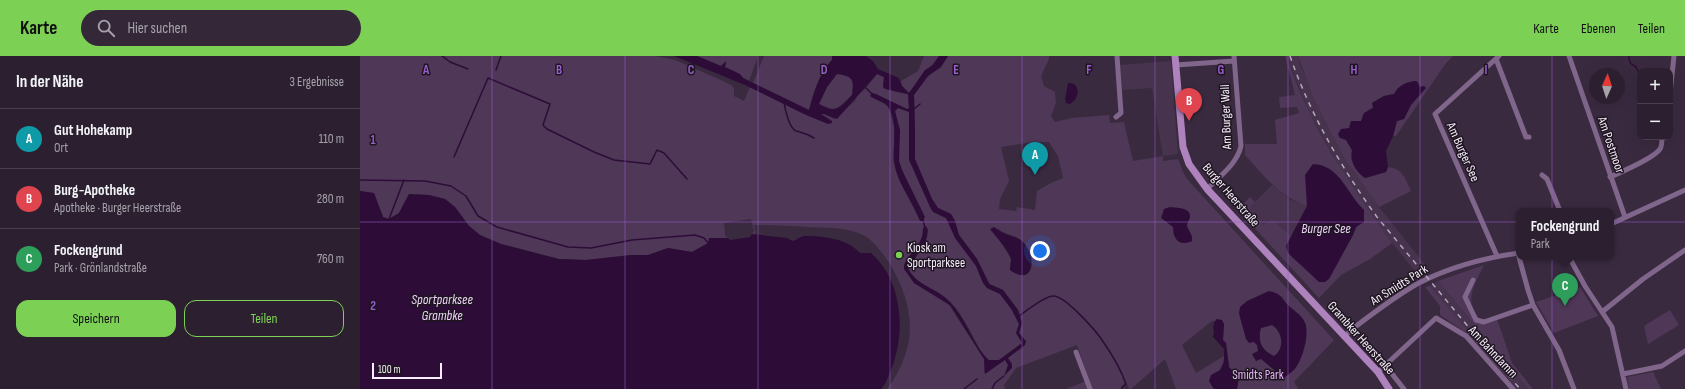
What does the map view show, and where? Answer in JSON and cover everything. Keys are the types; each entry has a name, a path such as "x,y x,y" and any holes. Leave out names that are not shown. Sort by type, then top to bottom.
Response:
{"main road":[{"name":"Burger Heerstraße","path":"1175,56 1183,148 1188,164 1207,189 1314,304"},
{"name":"Grambker Heerstraße","path":"1314,304 1378,372 1389,389"}],"street":[{"path":"1116,117 1121,113 1117,56"},
{"name":"Am Postmoor","path":"1569,56 1625,217"},
{"path":"1673,68 1674,56"},
{"path":"1498,58 1526,137 1529,137"},
{"name":"Am Burger See","path":"1497,256 1434,114 1498,58"},
{"path":"1176,65 1234,59"},
{"name":"Am Burger Wall","path":"1207,189 1235,160 1239,154 1241,146 1234,59"},
{"path":"1610,177 1628,170 1655,154 1659,150 1661,140"},
{"path":"1542,175 1547,179 1559,208"},
{"path":"1614,222 1685,190"},
{"path":"1602,312 1648,275 1685,250"},
{"name":"An Smidts Park","path":"1344,337 1373,314 1416,284 1460,266 1497,256 1516,255"},
{"path":"1520,260 1533,304 1560,350 1574,389"},
{"path":"1571,260 1585,286 1615,333 1626,389"},
{"path":"1473,280 1465,297 1476,320 1484,322 1533,304"},
{"name":"Am Bahndamm","path":"1385,365 1436,318 1466,336 1513,389"},
{"path":"1623,374 1662,366 1685,351"},
{"path":"1076,352 1090,389"},
{"path":"1378,372 1385,365"},
{"name":"Grambker Heerstraße","path":"1385,365 1404,389"}],"shaded area":[{"path":"1287,56 1298,56 1301,67 1344,158 1379,207 1430,271 1419,276 1392,243 1348,182 1308,110"},
{"path":"1171,61 1178,154 1163,156 1152,88 1122,90 1120,65"},
{"path":"1272,185 1291,200 1307,206 1291,236 1272,219 1264,225 1249,208"},
{"path":"1438,281 1528,389 1517,389 1442,301 1430,286"}],"green space":[{"name":"Smidts Park","path":"360,56 655,56 675,60 731,85 734,88 734,96 744,101 750,87 806,115 830,120 820,114 824,114 834,119 855,101 857,96 866,88 877,74 884,77 883,87 896,92 908,94 909,109 889,100 873,98 888,106 895,130 893,160 899,179 920,221 899,161 900,137 895,111 898,108 909,111 909,154 937,214 946,218 976,266 987,288 1000,294 1012,310 1019,324 1016,333 1022,343 999,360 989,361 982,353 971,331 953,305 945,297 917,279 908,268 925,242 928,231 926,227 923,228 922,240 904,266 914,283 949,305 984,359 984,373 1023,347 1024,339 1019,333 1022,323 1018,310 1003,290 990,284 977,259 959,235 955,221 951,214 938,208 932,199 915,159 914,95 928,76 941,67 948,56 1049,56 1041,76 1044,86 1055,92 1056,103 1051,116 1055,122 1072,118 1109,115 1110,123 1124,122 1133,161 1163,156 1163,161 1178,159 1187,179 1334,340 1294,382 1298,388 1297,389 1237,389 1239,377 1229,367 1226,343 1223,340 1224,324 1217,319 1214,322 1213,320 1182,345 1196,373 1224,356 1213,388 1215,389 1176,389 1165,359 1131,389 1129,389 1127,384 1124,383 1123,388 1126,389 1066,389 1089,380 1077,345 1016,368 1004,385 1005,389 887,389 897,374 904,358 910,328 909,312 899,280 890,264 874,243 861,234 835,228 754,225 756,235 752,234 754,231 751,219 724,223 725,236 728,238 709,238 709,243 692,252 668,248 648,255 631,255 586,260 559,259 501,244 480,235 469,226 455,207 445,199 429,195 409,194 399,213 389,219 383,217 374,193 360,191","holes":["1033,142 1049,142 1058,156 1063,178 1037,191 1035,210 1017,207 1016,211 999,209 1000,199 1009,181 1001,147","999,229 1014,236 1026,247 1031,254 1023,275 1017,274 1010,270 1011,259 996,235 991,231","1282,296 1286,304 1303,319 1306,324 1306,340 1278,373 1261,359 1257,344 1243,329 1239,313"]},
{"path":"697,56 758,56 749,81 725,67 727,62 721,66"},
{"path":"764,56 832,56 832,60 824,70 818,83 809,110 753,83"},
{"path":"924,56 939,56 909,93 902,86 901,81 918,71"},
{"path":"1285,56 1287,56 1306,106 1318,130 1361,199 1392,243 1370,259 1341,275 1319,298 1238,210 1250,197 1255,202 1249,208 1264,225 1272,219 1291,236 1286,246 1292,258 1310,270 1329,278 1353,235 1364,210 1356,203 1340,178 1307,196 1307,206 1297,202 1273,185 1245,155 1245,144 1277,144 1275,120 1299,113 1297,107 1280,108 1279,97 1295,95"},
{"path":"1298,56 1453,56 1446,63 1396,136 1393,136 1397,121 1404,119 1411,105 1425,88 1398,88 1394,94 1384,96 1372,103 1374,107 1364,113 1361,121 1347,129 1346,140 1352,150 1351,159 1366,178 1386,172 1388,167 1393,168 1403,175 1411,191 1379,207 1344,158 1313,96"},
{"path":"837,74 847,76 852,80 853,90 852,95 834,110 819,104 827,87"},
{"path":"1484,265 1474,286 1471,300 1472,306 1475,313 1481,320 1496,316 1512,363 1533,389 1528,389 1438,281"},
{"path":"1430,286 1517,389 1468,334 1440,315 1440,306 1425,287"},
{"path":"1580,287 1598,316 1554,333 1536,302"},
{"path":"1670,310 1679,325 1648,344 1644,326"},
{"path":"1272,325 1276,328 1281,340 1280,349 1274,357 1266,351 1260,341 1261,328"},
{"path":"1653,372 1661,389 1629,389 1627,377"}],"water":[{"path":"674,56 697,56 721,66 726,61 725,67 740,74 743,78 809,110 818,84 827,65 832,60 832,56 866,56 873,61 878,69 899,78 902,86 909,93 925,70 933,65 939,56 948,56 941,67 928,76 914,95 915,159 932,199 938,208 951,214 955,221 959,235 977,259 989,284 1003,290 1018,310 1022,323 1019,333 1026,341 1025,345 1008,358 1012,364 1012,368 1004,376 1008,365 1005,360 985,374 984,359 950,305 914,283 904,269 907,260 920,241 923,228 926,226 928,230 925,244 908,268 916,279 945,297 950,302 961,316 979,348 989,360 999,360 1022,343 1016,333 1019,324 1012,310 1000,294 987,288 983,283 976,266 955,238 946,218 933,212 930,207 909,160 909,112 898,108 895,111 900,130 899,161 925,217 923,221 920,221 901,184 894,163 894,129 892,114 885,103 870,96 872,93 876,94 907,109 909,108 908,94 885,89 883,87 884,77 877,74 837,119 821,114 832,121 832,123 828,124 806,115 745,85","holes":["837,74 847,76 852,80 852,95 841,106 829,109 819,104 827,87"]},
{"path":"1417,81 1420,87 1424,86 1426,88 1411,105 1404,119 1397,121 1393,136 1386,151 1388,167 1386,172 1365,178 1354,166 1352,150 1346,140 1340,138 1338,134 1341,129 1349,128 1351,121 1361,121 1364,113 1373,108 1372,103 1384,96 1394,94 1402,85"},
{"path":"1068,83 1075,85 1078,92 1073,102 1070,104 1066,103 1065,99"},
{"name":"Burger See","path":"1313,164 1330,169 1337,175 1364,210 1364,222 1356,227 1329,279 1325,282 1319,282 1288,253 1286,246 1307,206 1305,175"},
{"name":"Sportparksee Grambke","path":"360,191 374,193 383,217 389,219 399,213 409,194 429,195 445,199 455,207 469,226 480,235 501,244 559,259 586,260 631,255 648,255 668,248 692,252 708,243 709,238 728,238 730,240 750,237 752,234 787,238 793,241 804,236 826,237 841,241 855,248 860,253 871,253 882,265 890,278 899,308 899,340 896,355 887,380 881,389 360,389"},
{"path":"1170,207 1182,208 1188,211 1190,217 1187,226 1192,241 1184,243 1178,241 1174,235 1173,227 1161,218 1164,209"},
{"path":"994,227 1024,243 1031,256 1032,263 1028,273 1024,275 1018,274 1010,270 1010,256 990,229"},
{"path":"1269,291 1276,293 1304,320 1307,334 1300,361 1294,370 1284,378 1261,359 1256,361 1252,354 1258,351 1257,345 1254,342 1249,343 1246,339 1239,313 1240,307 1247,301","holes":["1272,325 1276,328 1280,336 1281,345 1278,353 1274,356 1266,351 1262,345 1260,341 1260,333 1261,328"]},
{"path":"1217,319 1222,320 1224,324 1223,340 1226,343 1229,367 1239,377 1237,389 1215,389 1209,381 1211,375 1220,370 1224,362 1224,349 1213,337 1214,322"}],"waterway":[{"path":"442,56 450,62 468,69"},
{"path":"496,70 501,56"},
{"path":"1629,56 1630,63 1637,69"},
{"path":"454,157 488,78 550,104 543,125 547,129 614,160 650,164 657,150 664,153 687,179"},
{"path":"866,88 872,94"},
{"path":"784,102 791,126 796,131 814,138"},
{"path":"914,109 920,104"},
{"path":"360,180 425,181 451,186 466,196 478,216 497,227 568,247 591,248 632,240 695,235 704,238 709,244"},
{"path":"389,219 404,180"},
{"path":"923,220 925,228"},
{"path":"1019,316 1045,298 1053,296 1058,297 1073,308 1101,338 1114,358 1126,384 1122,387 1122,389"},
{"path":"992,389 995,383 1004,376"},
{"path":"964,389 977,379"}],"railway":[{"path":"1290,56 1307,99 1328,140 1351,179 1377,217 1520,389"}],"place":[{"name":"Burg-Apotheke","path":"1189,121"},
{"name":"Gut Hohekamp","path":"1035,175"},
{"name":"Kiosk am Sportparksee","path":"899,255"},
{"name":"Fockengrund","path":"1565,306"}]}
